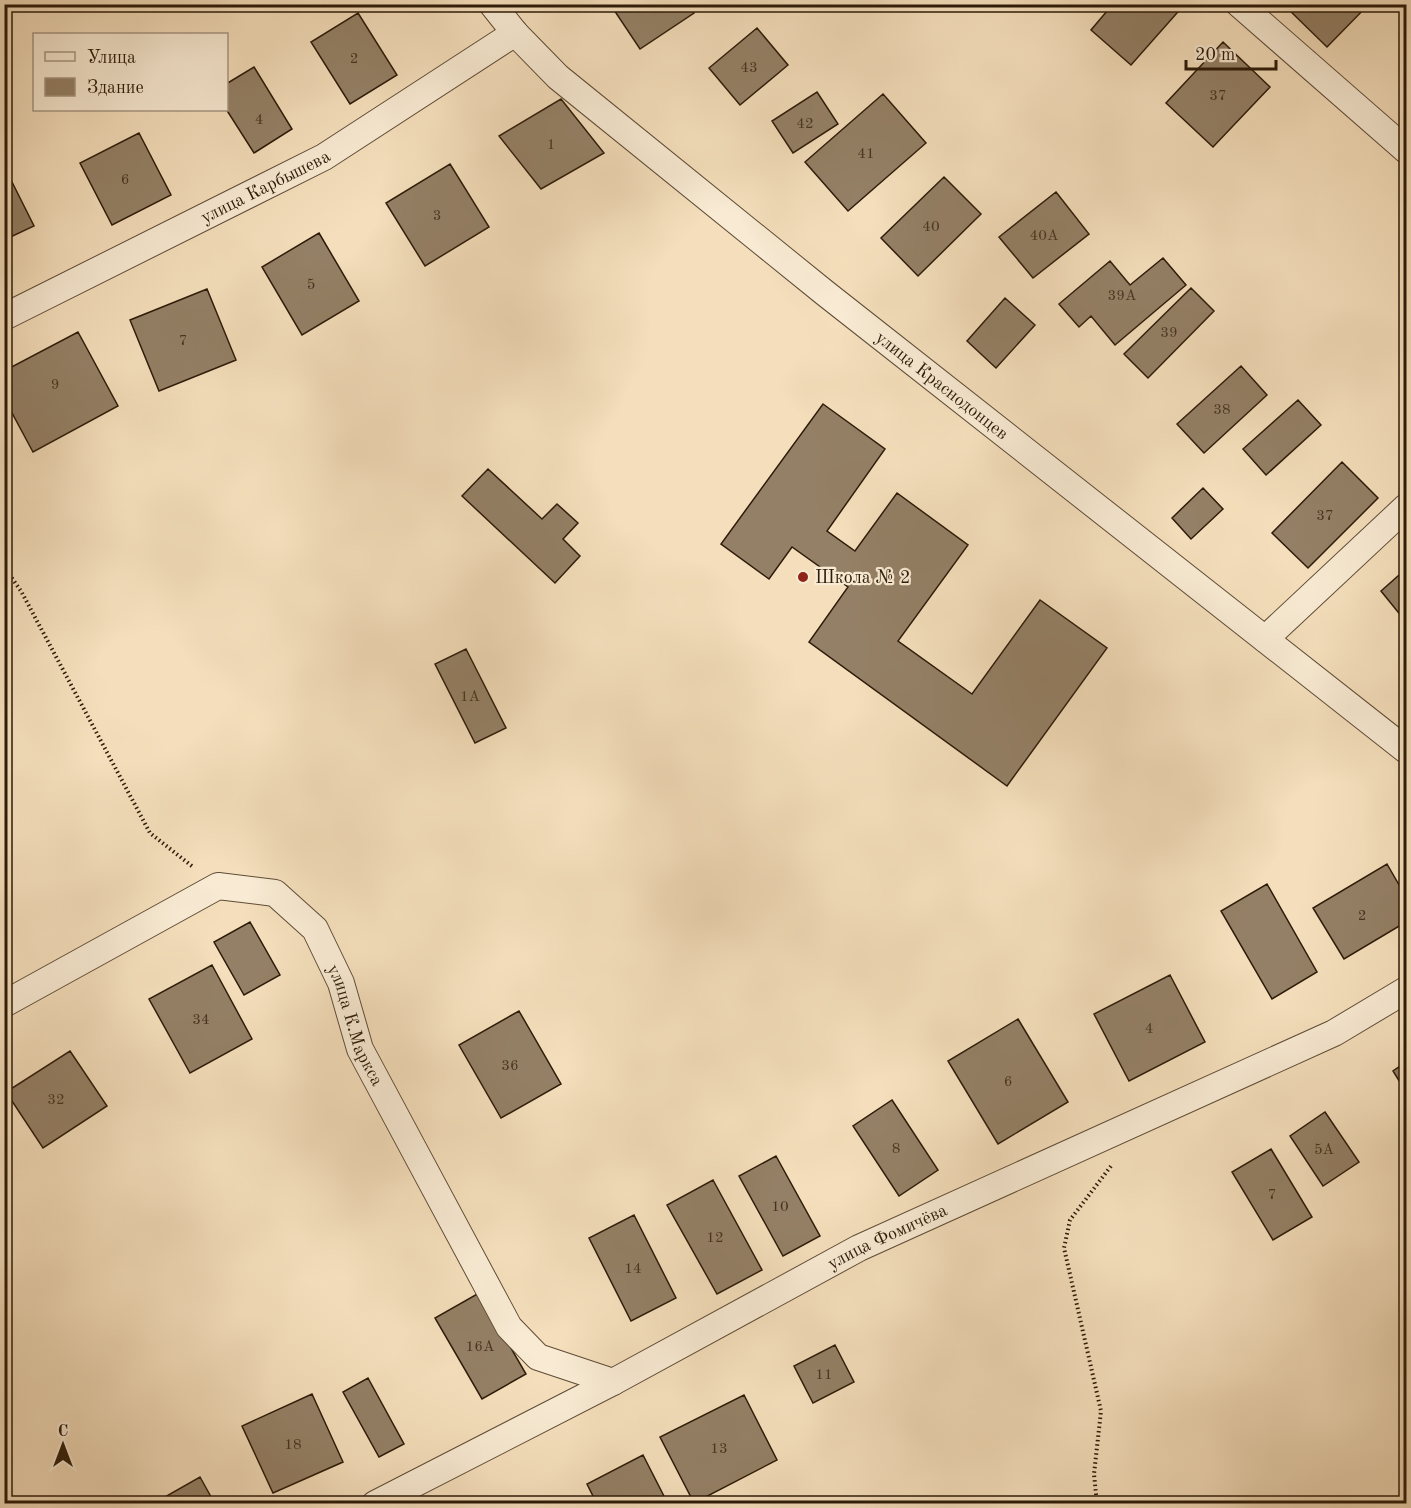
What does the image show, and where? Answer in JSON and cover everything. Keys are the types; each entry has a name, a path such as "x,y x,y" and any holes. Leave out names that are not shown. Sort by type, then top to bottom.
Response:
{"street":[{"name":"улица Краснодонцев","path":"492,4 515,33 558,77 806,278 1407,750"},
{"path":"1239,4 1407,150"},
{"name":"улица Карбышева","path":"4,317 324,157 515,33"},
{"path":"1264,639 1407,507"},
{"path":"4,1004 218,886"},
{"name":"улица К.Маркса","path":"218,886 275,893 315,928 341,983 360,1049 509,1328 538,1357 613,1382"},
{"name":"улица Фомичёва","path":"375,1503 613,1382 859,1248 1334,1033 1407,990"}],"path":[{"path":"4,567 21,591 150,833 218,886"},
{"path":"1097,1503 1094,1474 1101,1411 1064,1248 1070,1220 1113,1164"}],"building":[{"path":"610,4 688,4 694,13 640,49"},
{"path":"1113,4 1184,5 1131,65 1091,30"},
{"path":"1283,4 1369,4 1327,47"},
{"path":"358,13 397,75 350,104 311,42"},
{"path":"757,28 788,65 740,105 709,68"},
{"path":"1223,42 1270,87 1213,147 1166,103"},
{"path":"254,67 292,129 254,153 227,111 228,83"},
{"path":"817,92 838,124 793,153 772,121"},
{"path":"883,94 926,143 848,211 805,162"},
{"path":"561,99 604,153 541,189 499,136"},
{"path":"139,133 171,195 112,225 80,163"},
{"path":"450,164 489,227 425,266 386,203"},
{"path":"4,166 34,226 4,240"},
{"path":"944,177 981,214 918,276 881,238"},
{"path":"1056,192 1089,234 1033,278 999,237"},
{"path":"319,233 359,301 302,335 262,267"},
{"path":"1163,258 1186,285 1115,345 1091,316 1079,327 1059,304 1110,261 1130,285"},
{"path":"1191,288 1214,311 1148,378 1124,354"},
{"path":"207,289 236,360 159,391 130,320"},
{"path":"1005,298 1035,325 996,368 967,341"},
{"path":"78,332 118,406 33,452 4,398 4,371"},
{"path":"1241,366 1267,395 1204,453 1177,424"},
{"path":"1298,400 1321,425 1266,475 1243,449"},
{"path":"823,404 885,449 827,531 855,551 897,493 968,545 898,641 972,694 1040,600 1107,648 1007,786 809,642 848,587 792,547 769,579 721,544"},
{"path":"1342,462 1378,498 1308,568 1272,533"},
{"path":"488,469 542,519 557,504 578,523 563,539 580,556 555,583 462,496"},
{"path":"1203,488 1223,509 1191,539 1172,518"},
{"path":"1406,569 1406,622 1381,591"},
{"path":"466,649 506,728 475,743 435,664"},
{"path":"1387,864 1406,897 1406,922 1344,959 1313,908"},
{"path":"1267,884 1317,972 1272,999 1221,911"},
{"path":"250,922 280,975 244,995 214,942"},
{"path":"212,965 252,1039 190,1073 149,999"},
{"path":"1170,975 1205,1042 1129,1081 1094,1014"},
{"path":"519,1011 561,1084 501,1118 459,1045"},
{"path":"1018,1019 1068,1102 998,1144 948,1061"},
{"path":"70,1051 107,1106 43,1148 6,1092"},
{"path":"1406,1062 1406,1092 1393,1071"},
{"path":"892,1100 938,1170 899,1196 853,1126"},
{"path":"1325,1112 1359,1162 1323,1186 1290,1136"},
{"path":"1271,1149 1312,1217 1273,1240 1232,1172"},
{"path":"776,1156 820,1236 783,1256 739,1176"},
{"path":"713,1180 762,1270 717,1294 667,1205"},
{"path":"634,1215 676,1298 631,1321 589,1238"},
{"path":"479,1293 526,1374 482,1399 435,1318"},
{"path":"835,1345 854,1382 813,1403 794,1366"},
{"path":"368,1378 404,1444 379,1457 343,1392"},
{"path":"312,1394 343,1462 273,1493 242,1426"},
{"path":"744,1395 777,1460 694,1503 660,1437"},
{"path":"643,1455 668,1504 597,1504 587,1484"},
{"path":"200,1477 215,1504 166,1504 163,1498"}],"place":[{"name":"Школа № 2","path":"803,577"}]}
